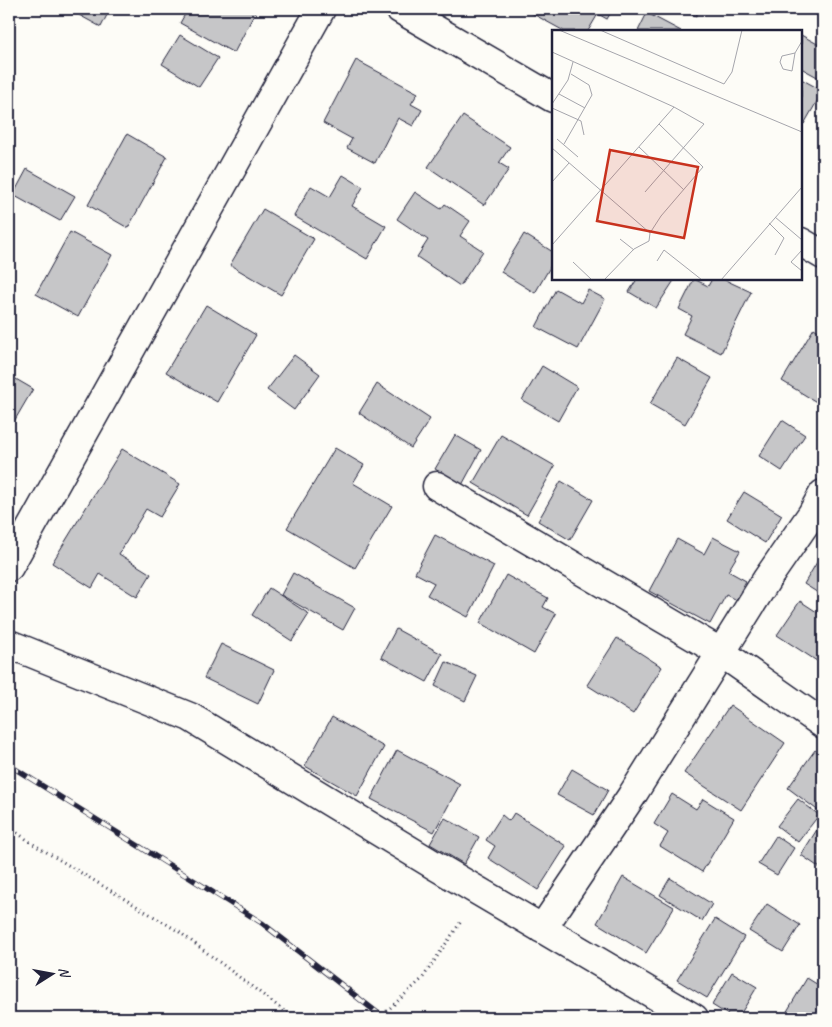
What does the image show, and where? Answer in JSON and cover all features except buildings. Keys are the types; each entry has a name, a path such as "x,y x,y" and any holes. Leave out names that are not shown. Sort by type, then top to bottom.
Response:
{"street":[{"path":"9,567 321,9"},
{"path":"400,9 552,97"},
{"path":"802,243 823,255"},
{"path":"436,486 722,653 823,724"},
{"path":"542,929 631,797 767,578 812,514 823,494"},
{"path":"9,644 190,717 480,892 694,1018"}],"path":[{"path":"9,827 33,844 178,931 286,1013 310,1018"},
{"path":"379,1018 422,979 480,892"}],"railway":[{"path":"9,765 262,923 384,1018"}]}
